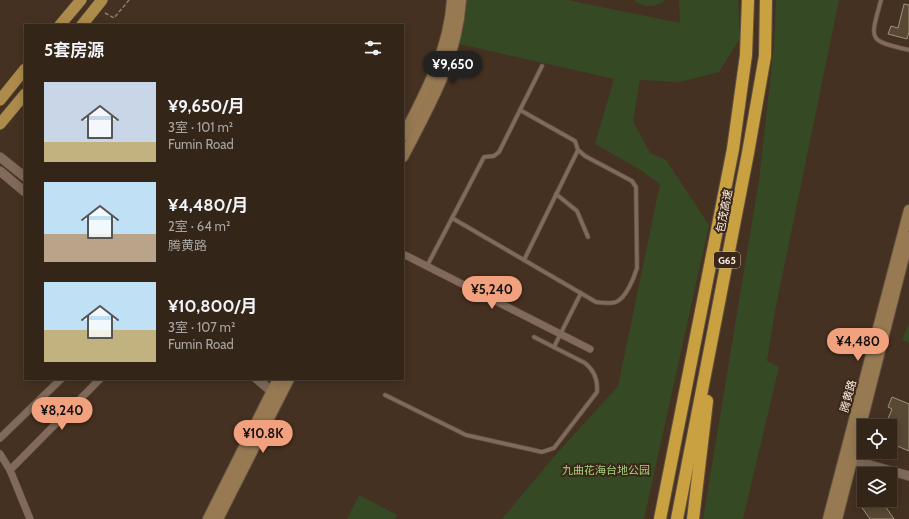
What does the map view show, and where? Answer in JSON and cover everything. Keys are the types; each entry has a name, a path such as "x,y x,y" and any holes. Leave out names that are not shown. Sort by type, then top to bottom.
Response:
{"highway":[{"name":"包茂高速","path":"660,519 733,149 746,55 748,0"},
{"name":"包茂高速","path":"677,519 748,153 765,56 766,0"},
{"path":"693,519 716,316"},
{"path":"653,519 676,435"}],"main road":[{"path":"61,24 80,0"},
{"path":"83,24 102,0"},
{"path":"404,134 434,77 451,17 452,0"},
{"path":"404,155 443,80 460,19 460,0"},
{"path":"0,100 24,70"},
{"path":"0,124 24,95"},
{"name":"腾黄路","path":"837,519 848,459 909,210"},
{"name":"腾黄路","path":"828,519 848,459 909,237"},
{"path":"218,519 281,381"},
{"path":"208,519 276,394"}],"street":[{"path":"0,157 24,176"},
{"path":"0,172 24,191"},
{"path":"404,254 590,349"},
{"path":"0,438 60,380"},
{"path":"10,470 99,380"},
{"path":"258,380 276,394"},
{"path":"0,454 10,470 30,519"},
{"path":"848,459 909,476"}],"lane":[{"path":"881,0 873,30 875,38 881,43 909,50"},
{"path":"427,266 484,157 494,156 498,152 542,66"},
{"path":"452,218 596,302 614,303 620,300 634,277 637,268 636,187 632,181 584,156 578,150 575,141 520,110"},
{"path":"524,260 578,150"},
{"path":"556,194 577,211 588,237"},
{"path":"554,347 581,293"},
{"path":"384,395 466,435 542,452 549,451 554,448 597,392 598,384 592,369 589,366 534,337"}],"path":[{"path":"105,13 114,18 129,0"}],"green space":[{"name":"九曲花海台地公园","path":"467,0 567,0 680,23 679,0 738,0 740,38 719,72 680,82 640,80 633,121 650,153 666,160 709,225 644,519 502,519 552,459 618,386 660,184 639,169 595,144 614,79 459,44 465,18"},
{"path":"634,0 666,0 654,6 646,6"},
{"path":"776,0 839,0 775,311 767,361 779,367 743,519 703,519 759,180 774,46"},
{"path":"909,324 909,343 902,340"},
{"path":"359,495 397,515 395,519 347,519"}],"building":[{"path":"904,4 909,5 909,32 907,39 888,34 891,26 898,28"},
{"path":"892,397 909,404 909,451 897,446 897,419 888,419 892,409 888,407"},
{"path":"861,507 886,507 894,519 870,519"}]}
